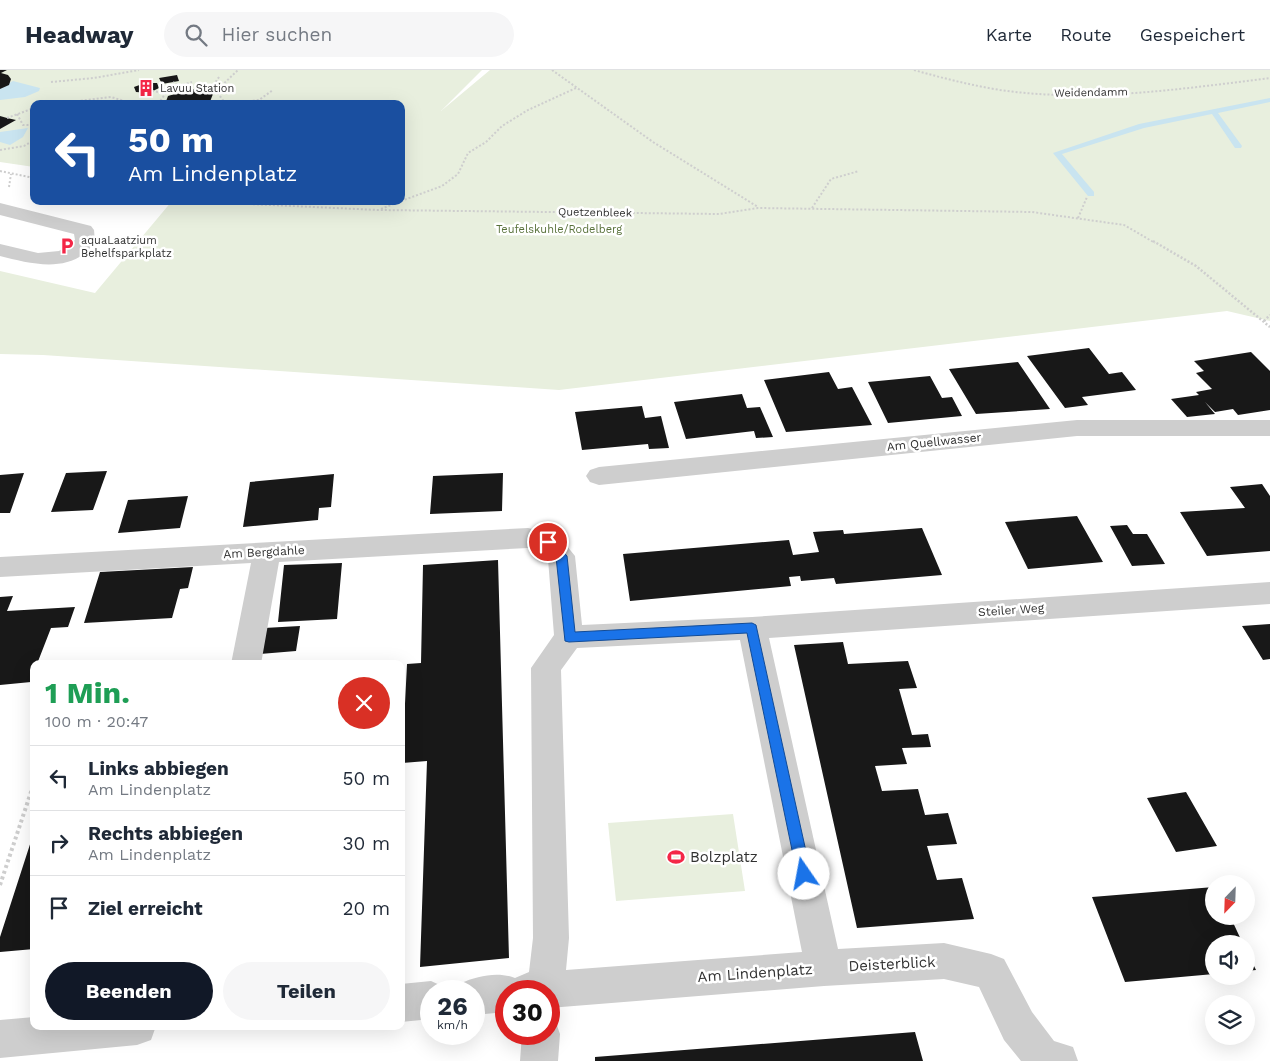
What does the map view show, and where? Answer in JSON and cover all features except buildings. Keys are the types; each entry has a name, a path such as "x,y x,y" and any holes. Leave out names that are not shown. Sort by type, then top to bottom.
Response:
{"street":[{"path":"0,209 84,230 85,242 64,257 38,259 0,250"},
{"name":"Am Quellwasser","path":"599,476 1076,428 1270,428"},
{"name":"Am Bergdahle","path":"0,567 528,538 548,542 561,556 569,637"},
{"path":"247,660 267,552"},
{"name":"Steiler Weg","path":"752,628 1270,593"},
{"path":"569,637 752,628"},
{"name":"Am Lindenplatz","path":"560,989 824,968 752,628"},
{"name":"Am Lindenplatz","path":"542,980 551,938 546,668 569,637"},
{"name":"Deisterblick","path":"824,968 944,961 991,972 1018,1026 1043,1058 1059,1061"},
{"path":"405,1002 420,1001"},
{"path":"0,1038 92,1030"},
{"path":"539,1061 540,1045"}],"path":[{"path":"121,74 131,70"},
{"path":"51,82 71,81 139,70"},
{"path":"216,91 238,70"},
{"path":"552,70 707,177 758,208"},
{"name":"Weidendamm","path":"914,70 941,79 1004,91 1075,94 1188,88 1270,78"},
{"path":"219,77 210,86 210,90 216,91 224,100"},
{"path":"152,91 166,93 182,88 172,82"},
{"path":"179,87 192,82"},
{"path":"405,200 442,186 458,174 468,153 486,142 502,126 528,110 576,88"},
{"path":"255,100 269,96 273,90"},
{"path":"161,100 166,93"},
{"path":"90,100 111,98 119,100"},
{"path":"7,118 30,109"},
{"path":"17,114 23,125 29,125"},
{"path":"0,150 24,146 30,142"},
{"path":"812,208 831,179 859,170"},
{"path":"0,171 30,177"},
{"path":"1078,218 1087,197"},
{"name":"Quetzenbleek","path":"271,205 378,210 719,214 758,208 1032,212 1124,225 1196,266 1270,327"},
{"path":"378,210 391,205"},
{"path":"1264,321 1270,315"},
{"path":"0,885 30,795"}],"green space":[{"name":"Teufelskuhle/Rodelberg","path":"0,70 482,70 441,111 490,70 1270,70 1270,321 1227,311 559,390 43,355 0,354 0,271 95,293 169,205 405,205 405,100 30,100 30,166 0,162"},
{"name":"Bolzplatz","path":"733,814 745,891 616,901 608,823"}],"water":[{"path":"13,81 40,88 39,91 25,97 0,100 0,88"},
{"path":"28,128 23,137 10,145 0,142 0,132"}],"waterway":[{"path":"1091,194 1057,153 1142,126 1270,100"},
{"path":"1215,113 1238,146"}],"place":[{"name":"Lavuu Station","path":"146,88"},
{"name":"aquaLaatzium Behelfsparkplatz","path":"67,246"},
{"name":"Bolzplatz","path":"676,857"}],"route":[{"path":"548,542 561,556 569,637 752,628 804,874"}]}
